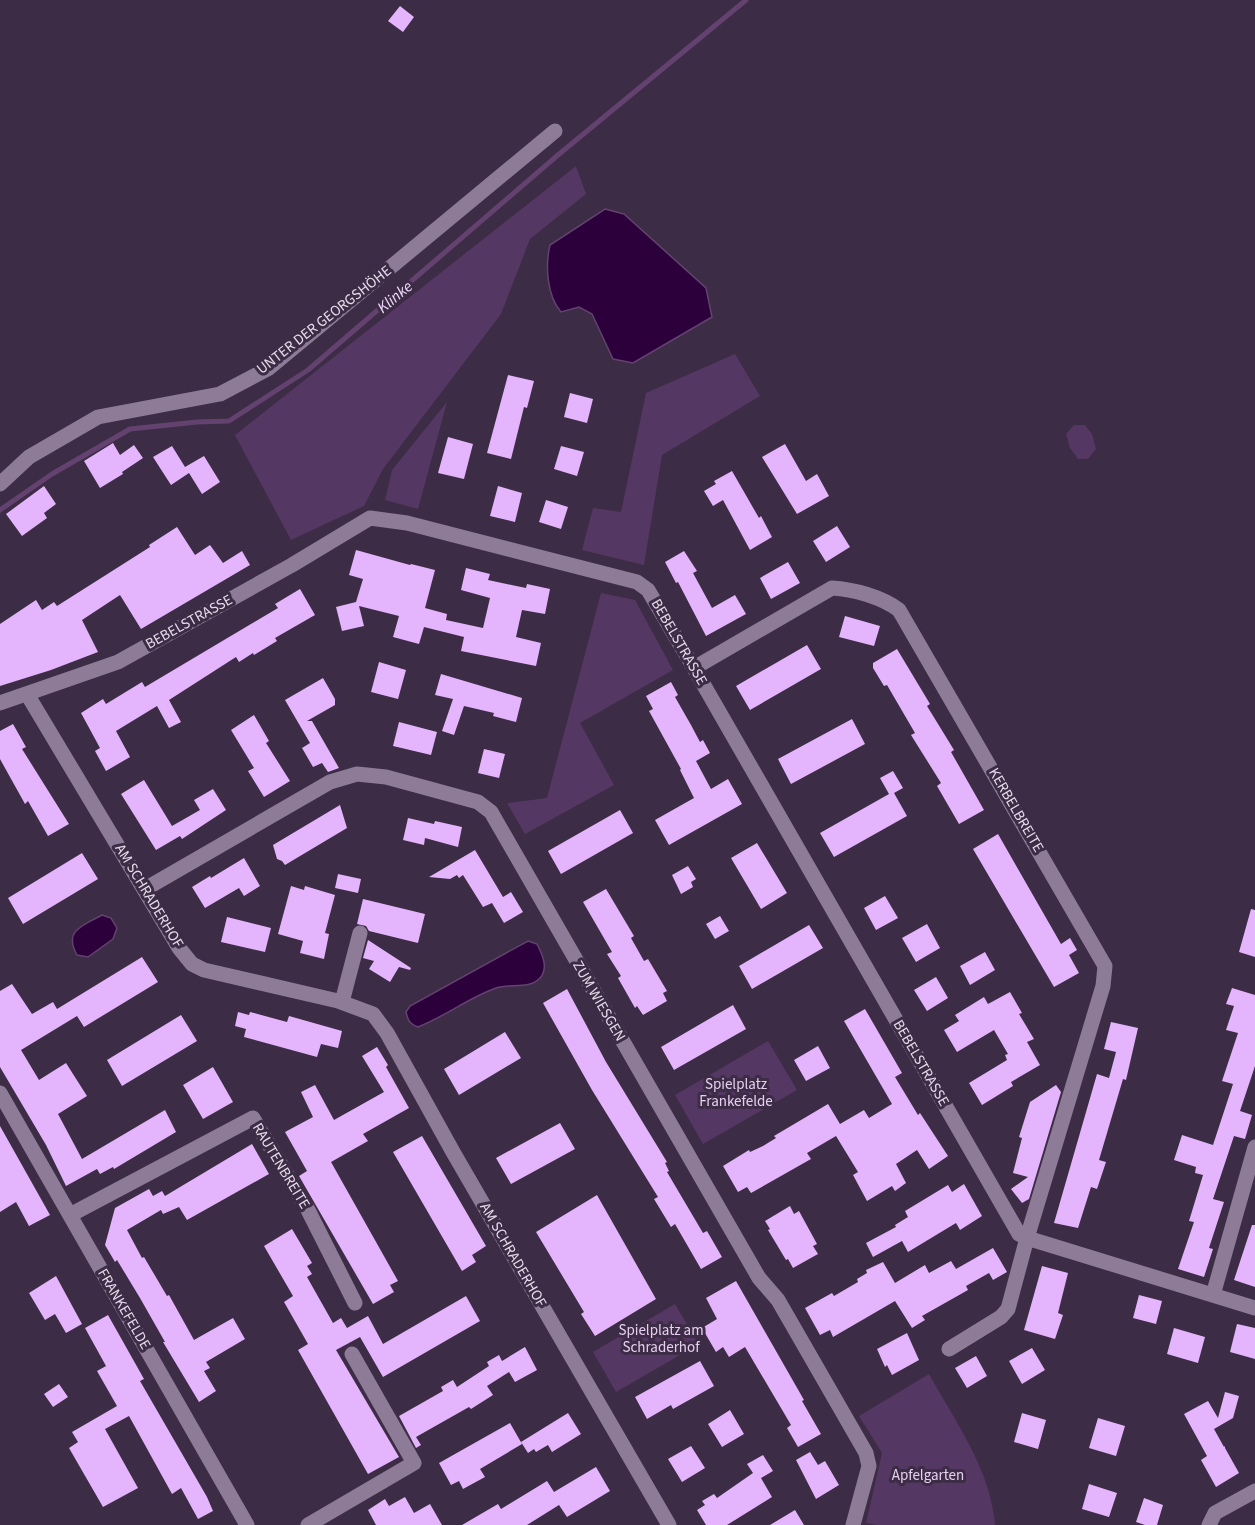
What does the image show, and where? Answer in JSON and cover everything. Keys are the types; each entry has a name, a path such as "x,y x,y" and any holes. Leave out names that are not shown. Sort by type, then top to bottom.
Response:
{"street":[{"name":"UNTER DER GEORGSHÖHE","path":"0,484 29,457 98,417 220,394 269,368 555,131"},
{"name":"BEBELSTRASSE","path":"0,703 118,662 292,565 370,518 407,523 637,582 648,590 1019,1234 1027,1238"},
{"name":"KERBELBREITE","path":"694,668 832,588 840,588 889,602 899,610 996,775 1105,966 1103,986 1027,1238"},
{"name":"AM SCHRADERHOF","path":"27,694 179,948 192,964 204,970 342,1002 373,1014 387,1033 453,1152 669,1525"},
{"name":"ZUM WIESGEN","path":"145,890 330,782 357,774 386,777 478,802 490,812 753,1268 778,1300 866,1453 869,1466 853,1525"},
{"path":"342,1002 360,933"},
{"name":"FRANKEFELDE","path":"0,1093 247,1525"},
{"name":"RAUTENBREITE","path":"70,1215 253,1118 308,1210 354,1303"},
{"path":"1213,1295 1255,1147"},
{"path":"949,1348 1001,1317 1008,1308 1027,1238 1255,1308"},
{"path":"308,1525 414,1463 352,1354"},
{"path":"1209,1525 1215,1513 1255,1491"}],"green space":[{"path":"576,166 586,194 530,239 501,314 383,469 364,506 291,540 235,435"},
{"path":"735,354 760,396 662,455 644,565 582,550 593,508 621,512 646,393"},
{"path":"447,402 418,509 385,500 392,470"},
{"path":"1074,425 1085,425 1092,434 1096,449 1088,459 1078,459 1070,448 1066,434"},
{"path":"601,593 635,600 673,670 580,723 614,785 525,834 507,803 547,798"},
{"name":"Spielplatz Frankefelde","path":"768,1041 797,1090 703,1144 675,1095"},
{"name":"Spielplatz am Schraderhof","path":"675,1304 699,1344 616,1392 593,1352"},
{"name":"Apfelgarten","path":"929,1374 979,1465 987,1485 995,1525 877,1525 866,1523 882,1453 859,1416"}],"shaded area":[{"path":"605,209 624,214 706,288 712,317 633,363 613,359 592,314 579,307 561,312 553,298 548,280 550,245"},
{"path":"102,915 111,918 117,928 113,939 88,957 77,955 72,940 74,934 82,926"},
{"path":"528,941 537,944 544,961 543,974 536,982 496,988 418,1027 410,1022 406,1012 410,1006"}],"building":[{"path":"400,6 414,17 403,32 388,21"},
{"path":"508,375 534,381 527,408 524,407 511,459 487,453"},
{"path":"570,393 593,399 587,423 564,417"},
{"path":"448,437 473,444 464,479 438,473"},
{"path":"113,443 120,455 134,445 143,458 100,488 84,461"},
{"path":"785,444 806,481 817,474 829,496 797,514 762,457"},
{"path":"172,446 185,467 204,456 220,482 202,494 189,473 171,485 153,457"},
{"path":"561,446 584,452 577,476 554,469"},
{"path":"732,471 772,537 750,550 723,500 713,506 704,491 716,484 714,481"},
{"path":"44,486 56,504 44,513 47,518 22,536 6,514"},
{"path":"498,486 522,493 515,522 490,516"},
{"path":"546,500 568,507 561,529 539,522"},
{"path":"837,526 850,547 826,562 813,541"},
{"path":"177,527 195,555 210,545 223,563 242,551 250,565 141,629 120,595 82,620 98,652 0,686 0,624 36,600 42,610 54,602 57,606 150,547 149,545"},
{"path":"356,550 435,570 425,608 447,614 446,620 483,628 490,598 461,590 466,568 490,574 488,580 526,588 527,584 550,589 545,614 522,610 516,637 541,643 536,666 461,651 464,637 424,627 419,644 393,637 399,616 359,606 364,626 342,631 336,607 356,602 363,579 349,575"},
{"path":"684,551 697,571 693,573 712,608 735,595 746,614 706,636 665,562"},
{"path":"788,562 800,583 771,599 760,578"},
{"path":"300,589 315,615 275,638 277,641 254,655 253,653 239,662 236,657 169,700 181,722 169,728 157,706 116,731 130,757 106,771 95,751 100,748 81,713 103,699 106,704 142,682 145,687 278,608 275,604"},
{"path":"845,616 880,626 874,646 839,637"},
{"path":"807,645 821,669 750,710 736,686"},
{"path":"897,649 930,704 927,706 954,750 951,752 984,810 959,824 937,786 941,783 911,735 915,733 887,685 884,686 873,668 873,663"},
{"path":"379,662 406,670 398,699 371,692"},
{"path":"441,674 522,698 516,722 493,716 494,713 464,706 454,735 442,731 453,699 435,695"},
{"path":"323,678 335,699 335,705 307,721 312,721 339,768 328,772 322,763 313,767 302,748 310,743 285,700"},
{"path":"671,682 678,695 675,697 700,742 703,740 710,753 696,761 711,789 728,779 742,804 669,845 655,820 694,798 649,711 653,709 646,696"},
{"path":"254,715 269,741 266,743 290,781 264,797 248,771 254,768 231,730"},
{"path":"852,719 865,744 791,784 778,759"},
{"path":"399,722 437,732 431,755 393,746"},
{"path":"13,724 26,747 22,749 69,824 48,836 28,801 25,804 0,759 0,731"},
{"path":"484,749 505,754 499,778 478,773"},
{"path":"893,771 903,788 894,793 907,816 834,857 820,833 889,794 880,778"},
{"path":"144,780 172,826 200,810 194,800 213,789 226,810 182,839 180,836 156,850 121,794"},
{"path":"340,805 347,828 285,865 277,859 273,845"},
{"path":"620,810 633,833 561,874 548,851"},
{"path":"408,818 462,827 458,847 425,838 424,845 403,840"},
{"path":"998,834 1061,944 1070,938 1077,950 1069,955 1079,973 1054,987 973,849"},
{"path":"757,843 787,893 761,909 731,858"},
{"path":"475,850 503,897 511,892 523,912 504,923 492,903 483,907 463,875 450,879 429,877"},
{"path":"82,853 98,879 23,924 8,898"},
{"path":"244,858 260,886 244,896 239,888 205,908 192,887"},
{"path":"688,866 696,879 691,882 693,887 681,894 672,875"},
{"path":"338,874 361,879 358,893 335,888"},
{"path":"291,886 304,890 305,886 335,895 325,933 329,934 324,959 300,953 303,941 278,934"},
{"path":"606,889 634,936 631,938 644,961 648,959 667,991 663,993 667,1001 643,1015 637,1006 635,1008 618,978 621,976 607,954 612,952 583,902"},
{"path":"885,896 898,918 876,930 864,908"},
{"path":"363,899 425,914 418,943 369,931 366,926 357,924"},
{"path":"1251,909 1255,910 1255,957 1239,952"},
{"path":"720,916 729,931 715,939 706,924"},
{"path":"227,917 271,928 265,952 221,942"},
{"path":"927,924 940,948 916,962 902,938"},
{"path":"809,925 823,948 752,989 739,966"},
{"path":"368,940 411,968 410,970 399,967 390,982 369,969 374,961 363,958"},
{"path":"985,952 995,970 970,985 960,966"},
{"path":"142,957 158,982 84,1027 77,1016 21,1050 39,1080 66,1063 87,1096 58,1114 82,1159 165,1110 176,1132 114,1169 113,1167 100,1174 97,1169 66,1186 46,1145 0,1067 0,991 12,984 32,1014 53,1002 57,1009"},
{"path":"936,977 948,998 927,1011 914,990"},
{"path":"1232,988 1255,995 1255,1066 1240,1111 1252,1115 1245,1139 1234,1136 1213,1199 1224,1202 1209,1248 1213,1249 1204,1277 1178,1269 1194,1222 1189,1221 1203,1175 1195,1173 1196,1167 1174,1160 1182,1135 1213,1145 1233,1084 1222,1081 1238,1033 1226,1030 1234,1006 1226,1004"},
{"path":"567,989 606,1062 667,1162 665,1163 669,1171 667,1172 703,1233 707,1231 722,1257 701,1269 675,1224 671,1227 654,1199 658,1197 592,1090 543,1003"},
{"path":"1010,992 1022,1013 1019,1014 1034,1039 1027,1042 1040,1065 1011,1082 1013,1086 982,1105 969,1083 1007,1060 1005,1055 1008,1054 994,1030 957,1052 944,1030 959,1021 955,1015 984,997 988,1004"},
{"path":"733,1005 746,1029 674,1070 661,1047"},
{"path":"865,1009 902,1073 895,1077 918,1115 920,1113 948,1156 929,1169 917,1150 896,1164 906,1183 895,1191 892,1186 867,1201 853,1175 858,1172 836,1136 807,1153 811,1159 751,1193 747,1187 738,1192 723,1166 749,1150 750,1152 763,1146 776,1138 774,1136 828,1104 840,1124 864,1110 869,1118 892,1104 844,1021"},
{"path":"238,1012 249,1015 250,1012 287,1022 289,1016 342,1031 338,1048 321,1044 317,1057 244,1037 246,1029 235,1026"},
{"path":"181,1015 197,1041 122,1086 107,1060"},
{"path":"1111,1022 1138,1028 1126,1080 1123,1079 1099,1160 1106,1162 1097,1189 1091,1187 1078,1228 1054,1223 1097,1074 1109,1078 1116,1052 1104,1049"},
{"path":"505,1032 521,1058 459,1095 444,1069"},
{"path":"818,1046 830,1068 806,1081 794,1060"},
{"path":"377,1047 409,1108 363,1134 368,1141 331,1162 398,1281 390,1285 394,1292 373,1304 299,1176 307,1171 285,1132 313,1117 301,1092 315,1085 334,1120 384,1092 362,1056"},
{"path":"213,1067 233,1102 203,1119 183,1085"},
{"path":"1056,1085 1061,1092 1029,1199 1022,1203 1011,1189 1028,1177 1013,1173 1022,1138 1019,1137 1030,1102"},
{"path":"560,1123 575,1149 511,1184 496,1158"},
{"path":"0,1126 50,1215 29,1226 16,1202 0,1212"},
{"path":"422,1136 486,1246 472,1255 476,1262 462,1271 393,1152"},
{"path":"252,1144 269,1174 187,1220 179,1207 163,1214 161,1210 127,1230 142,1258 144,1257 167,1296 169,1295 194,1340 233,1318 245,1339 206,1362 210,1368 204,1371 216,1391 199,1402 140,1298 105,1245 115,1208 149,1189 153,1196 162,1191 165,1196"},
{"path":"964,1184 982,1216 960,1230 956,1223 908,1252 902,1241 873,1257 866,1243 896,1227 895,1225 908,1217 905,1211 948,1185 952,1192"},
{"path":"597,1195 656,1299 595,1336 581,1314 584,1312 536,1232"},
{"path":"790,1206 794,1214 799,1211 817,1244 813,1246 818,1254 793,1268 768,1230 770,1229 765,1221"},
{"path":"1252,1225 1255,1225 1255,1287 1234,1280"},
{"path":"292,1229 312,1263 307,1266 312,1274 307,1277 333,1323 341,1318 347,1328 368,1316 383,1344 466,1296 480,1321 383,1377 360,1337 336,1350 399,1457 368,1474 298,1350 308,1344 284,1302 293,1296 264,1246"},
{"path":"993,1248 1007,1272 993,1280 989,1273 966,1286 968,1290 922,1316 925,1320 912,1328 895,1301 833,1337 830,1330 820,1335 805,1308 832,1293 834,1296 858,1282 857,1279 867,1273 866,1270 883,1262 895,1283 925,1265 929,1273 951,1261 956,1269"},
{"path":"1042,1266 1068,1273 1058,1313 1063,1315 1055,1339 1024,1330"},
{"path":"56,1276 82,1324 66,1333 55,1314 45,1320 29,1293"},
{"path":"736,1281 821,1434 798,1447 787,1428 791,1425 745,1347 729,1357 723,1347 716,1352 702,1328 717,1319 706,1298"},
{"path":"1139,1295 1162,1301 1156,1324 1133,1318"},
{"path":"108,1315 144,1379 140,1381 207,1497 213,1511 198,1519 181,1488 172,1494 129,1416 105,1429 138,1488 103,1507 69,1448 78,1442 72,1432 117,1406 97,1371 106,1366 85,1328"},
{"path":"1237,1324 1255,1328 1255,1359 1230,1352"},
{"path":"1174,1328 1205,1337 1198,1363 1167,1354"},
{"path":"907,1333 919,1360 892,1375 887,1365 885,1367 877,1349"},
{"path":"525,1347 537,1370 515,1382 509,1372 487,1386 493,1395 416,1437 421,1445 416,1448 399,1416 443,1391 441,1387 453,1380 457,1387 489,1366 487,1362 499,1355 502,1361"},
{"path":"1032,1348 1045,1370 1022,1384 1009,1361"},
{"path":"976,1356 987,1376 967,1388 955,1368"},
{"path":"700,1361 714,1386 673,1409 671,1405 647,1419 635,1397"},
{"path":"59,1384 68,1397 53,1407 44,1394"},
{"path":"1225,1392 1239,1396 1233,1418 1214,1429 1239,1473 1216,1487 1201,1460 1207,1456 1184,1414 1208,1401 1218,1418"},
{"path":"730,1410 744,1434 722,1447 708,1424"},
{"path":"568,1413 581,1434 552,1452 548,1445 536,1452 534,1449 528,1453 521,1442"},
{"path":"1022,1413 1046,1420 1038,1449 1014,1442"},
{"path":"1098,1418 1125,1426 1116,1456 1089,1448"},
{"path":"510,1423 522,1444 480,1469 485,1477 463,1489 459,1481 451,1485 439,1463"},
{"path":"691,1446 705,1468 682,1482 668,1459"},
{"path":"810,1452 818,1465 825,1461 839,1485 816,1499 796,1460"},
{"path":"763,1455 773,1471 761,1478 772,1497 727,1525 706,1525 697,1510 705,1505 702,1501 714,1494 717,1498 753,1473 747,1464"},
{"path":"596,1467 610,1491 567,1517 559,1505 527,1525 462,1525 498,1504 501,1509 547,1481 554,1492"},
{"path":"1089,1484 1117,1493 1109,1517 1082,1509"},
{"path":"405,1497 414,1513 430,1504 442,1525 376,1525 368,1510 385,1499 389,1506"},
{"path":"1144,1498 1163,1505 1157,1525 1136,1522"},
{"path":"795,1510 804,1525 770,1525"}],"waterway":[{"name":"Klinke","path":"0,510 52,474 130,429 229,421 308,370 558,155 746,0"}]}
